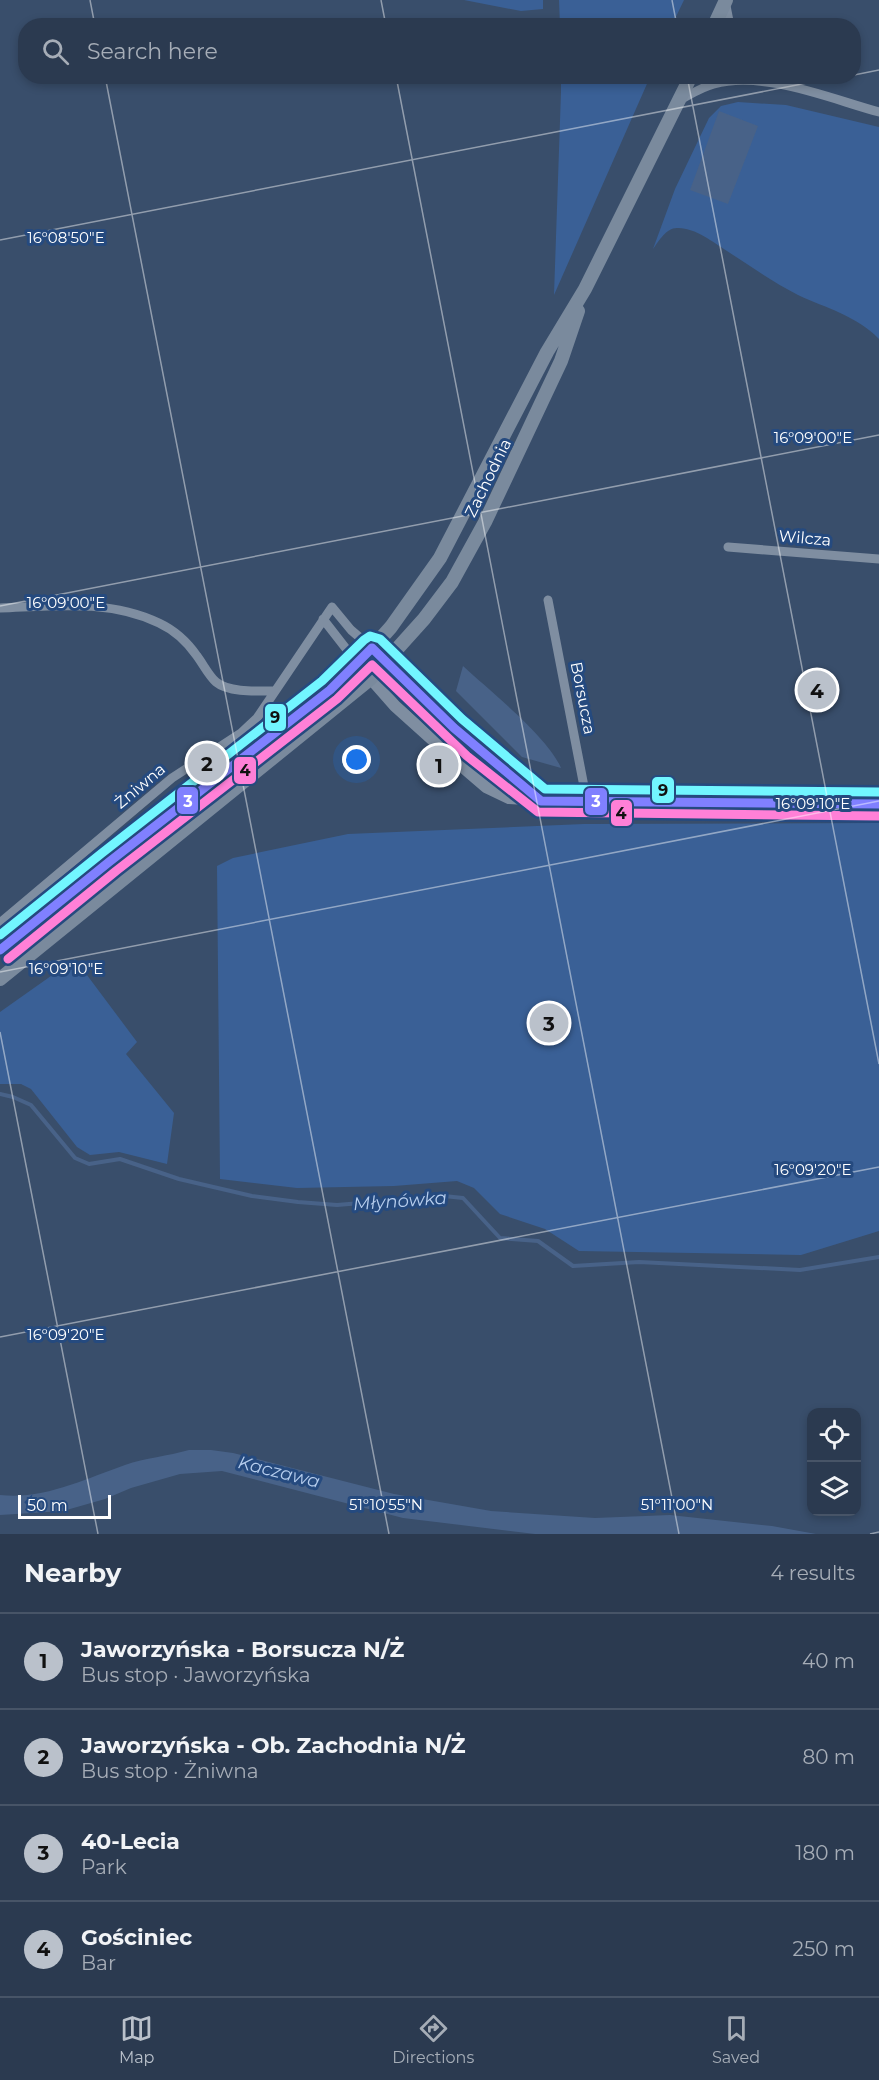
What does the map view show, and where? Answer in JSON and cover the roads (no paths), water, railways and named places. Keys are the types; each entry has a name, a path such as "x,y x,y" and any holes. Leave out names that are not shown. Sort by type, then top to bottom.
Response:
{"main road":[{"path":"718,18 726,1"},
{"name":"Zachodnia","path":"0,950 330,690 358,664 400,615 440,558 547,352 585,289 687,84"},
{"name":"Zachodnia","path":"0,980 370,679 438,601 452,582 480,532 561,361 585,289"}],"street":[{"path":"726,1 729,18"},
{"path":"680,100 714,84"},
{"path":"783,84 879,112"},
{"name":"Wilcza","path":"728,547 879,559"},
{"name":"Borsucza","path":"548,600 587,802"},
{"path":"0,608 65,605 106,607 124,612 160,624 182,638 217,683 236,690 275,691"},
{"name":"Żniwna","path":"0,923 172,778 241,733 257,718 332,607 351,630 372,648"},
{"path":"323,619 370,679 395,706 486,787 509,798 587,802 879,804"},
{"path":"372,648 507,775 541,801"}],"water":[{"path":"719,111 758,126 728,204 690,190"},
{"path":"463,666 544,742 561,768 522,757 456,691"},
{"name":"Kaczawa","path":"189,1450 233,1453 394,1494 491,1511 595,1518 670,1515 772,1526 816,1534 535,1534 403,1518 222,1471 180,1474 63,1511 0,1515 0,1495 16,1496 48,1491 133,1463"}],"waterway":[{"name":"Młynówka","path":"0,1094 31,1105 75,1158 89,1164 120,1159 179,1179 252,1196 298,1202 337,1205 444,1196 463,1198 500,1238 538,1241 573,1266 639,1262 800,1270 879,1257"}],"place":[{"name":"Gościniec","path":"817,690"},
{"name":"Jaworzyńska - Ob. Zachodnia N/Ż","path":"207,763"},
{"name":"Jaworzyńska - Borsucza N/Ż","path":"439,765"},
{"name":"40-Lecia","path":"549,1023"}]}
